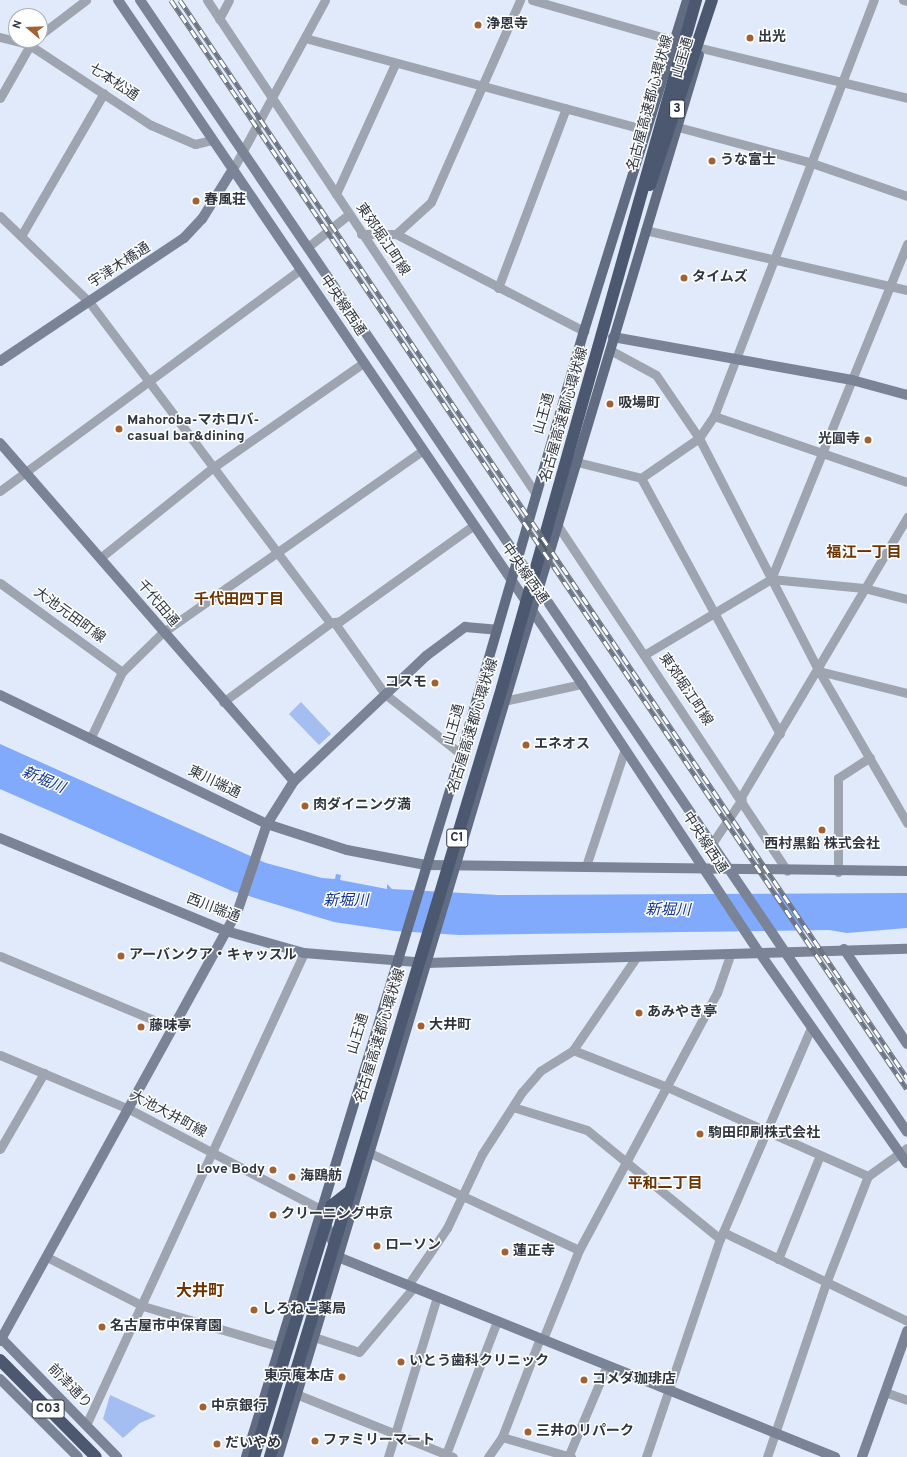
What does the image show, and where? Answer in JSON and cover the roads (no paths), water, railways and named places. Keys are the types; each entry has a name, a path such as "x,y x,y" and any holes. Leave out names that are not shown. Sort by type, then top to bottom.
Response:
{"highway":[{"name":"名古屋高速都心環状線","path":"270,1457 502,688 638,217 650,158 696,0"},
{"name":"3","path":"638,217 671,129 712,0"},
{"path":"254,1457 332,1206 349,1192"},
{"name":"C03","path":"0,1360 96,1457"}],"main road":[{"name":"山王通","path":"246,1457 277,1346 461,754 584,331 687,0"},
{"name":"山王通","path":"278,1457 541,590 558,526 645,230 717,0"}],"street":[{"path":"48,29 86,0"},
{"name":"中央線西通","path":"118,0 422,451 582,684 759,952 811,1028 904,1150 907,1163"},
{"name":"中央線西通","path":"140,0 309,246 775,941 907,1132"},
{"name":"東郊堀江町線","path":"207,0 336,194 348,215 536,494"},
{"path":"219,19 229,0"},
{"path":"233,169 325,0"},
{"path":"396,234 431,202 480,86 520,0"},
{"path":"532,0 674,41 907,98"},
{"path":"640,478 699,438 714,416 773,262 809,162 874,0"},
{"path":"903,0 907,1"},
{"path":"305,38 395,64 646,130"},
{"path":"0,98 28,48"},
{"name":"七本松通","path":"39,48 151,125 196,144 213,140"},
{"path":"336,194 395,64"},
{"path":"20,236 104,94"},
{"path":"498,288 566,108"},
{"path":"678,127 809,162 907,196"},
{"name":"宇津木橋通","path":"0,361 184,238 202,219 233,169"},
{"path":"309,246 348,215"},
{"path":"0,216 90,302 149,378 385,694 461,754"},
{"path":"645,230 773,262 890,285 907,290"},
{"path":"361,234 396,234 498,288 584,331"},
{"path":"644,654 771,579 907,244"},
{"path":"0,491 149,378 300,270"},
{"path":"614,337 852,380 907,394"},
{"path":"610,350 656,376 699,438 819,671 907,823"},
{"path":"100,558 215,466 363,363"},
{"path":"714,416 822,455 907,482"},
{"name":"千代田通","path":"0,443 100,558 162,633 294,781"},
{"path":"90,739 122,672 162,633 277,550 422,451"},
{"path":"578,462 640,478 713,614 780,734"},
{"path":"711,845 742,798 819,671 864,588 907,517"},
{"path":"223,702 332,622 340,622 474,525"},
{"name":"東郊堀江町線","path":"558,526 742,798 787,871"},
{"path":"771,579 864,588 907,599"},
{"name":"大池元田町線","path":"0,583 122,672"},
{"path":"1,1339 238,910 267,824 294,781 385,694 465,627 497,630"},
{"path":"819,671 907,693"},
{"path":"508,700 582,684"},
{"name":"東川端通","path":"0,695 267,824 347,850 426,865 586,866 838,872 907,870"},
{"path":"586,866 625,749"},
{"path":"838,872 838,778 870,757"},
{"name":"西川端通","path":"0,838 226,931 304,953 427,963 635,959 730,956 759,952 782,951 907,949"},
{"path":"844,949 907,1044"},
{"path":"86,1425 143,1306 304,953"},
{"path":"0,956 172,1028"},
{"path":"488,1457 502,1436 579,1250 717,993 730,956"},
{"path":"314,1337 359,1352 411,1286 447,1228 461,1196 513,1107 540,1071 573,1050 635,959"},
{"path":"646,1457 722,1236 765,1130 811,1028"},
{"path":"573,1050 667,1087 868,1176"},
{"name":"大池大井町線","path":"0,1055 128,1109 320,1209"},
{"path":"0,1148 44,1073"},
{"path":"513,1107 587,1130 626,1164 722,1236 778,1260 907,1322"},
{"path":"767,1457 774,1432 826,1283 868,1176 904,1150"},
{"path":"370,1153 579,1250"},
{"path":"778,1260 820,1155"},
{"path":"320,1209 338,1257 835,1457"},
{"path":"47,1257 143,1306 277,1346"},
{"path":"388,1457 438,1297"},
{"path":"296,1394 450,1456 497,1321"},
{"path":"862,1457 907,1331"},
{"name":"前津通り","path":"1,1339 117,1457"},
{"path":"502,1436 569,1457 607,1365"},
{"path":"0,1379 78,1457"},
{"path":"885,1392 907,1400"}],"water":[{"name":"新堀川","path":"0,744 266,863 322,878 335,879 336,874 341,875 340,880 387,889 387,884 392,889 498,895 907,893 907,928 847,933 829,930 460,935 395,931 334,922 232,891 0,789"}],"railway":[{"path":"171,0 907,1089"},
{"path":"180,0 907,1078"}],"place":[{"name":"浄恩寺","path":"478,25"},
{"name":"出光","path":"750,38"},
{"name":"うな富士","path":"712,161"},
{"name":"春風荘","path":"196,201"},
{"name":"タイムズ","path":"684,278"},
{"name":"吸場町","path":"610,404"},
{"name":"Mahoroba-マホロバ- casual bar&dining","path":"119,429"},
{"name":"光圓寺","path":"868,440"},
{"name":"コスモ","path":"435,683"},
{"name":"エネオス","path":"526,745"},
{"name":"肉ダイニング満","path":"305,806"},
{"name":"西村黒鉛 株式会社","path":"822,830"},
{"name":"アーバンクア・キャッスル","path":"121,956"},
{"name":"あみやき亭","path":"639,1013"},
{"name":"大井町","path":"421,1026"},
{"name":"藤味亭","path":"141,1027"},
{"name":"駒田印刷株式会社","path":"700,1134"},
{"name":"Love Body","path":"273,1170"},
{"name":"海鴎舫","path":"292,1177"},
{"name":"クリーニング中京","path":"273,1215"},
{"name":"ローソン","path":"377,1246"},
{"name":"蓮正寺","path":"505,1252"},
{"name":"しろねこ薬局","path":"254,1310"},
{"name":"名古屋市中保育園","path":"102,1327"},
{"name":"いとう歯科クリニック","path":"401,1362"},
{"name":"東京庵本店","path":"342,1377"},
{"name":"コメダ珈琲店","path":"584,1380"},
{"name":"中京銀行","path":"203,1407"},
{"name":"三井のリパーク","path":"528,1432"},
{"name":"ファミリーマート","path":"315,1441"},
{"name":"だいやめ","path":"217,1444"}],"district":[{"name":"福江一丁目","path":"864,554"},
{"name":"千代田四丁目","path":"239,601"},
{"name":"平和二丁目","path":"665,1185"},
{"name":"大井町","path":"200,1292"}]}
